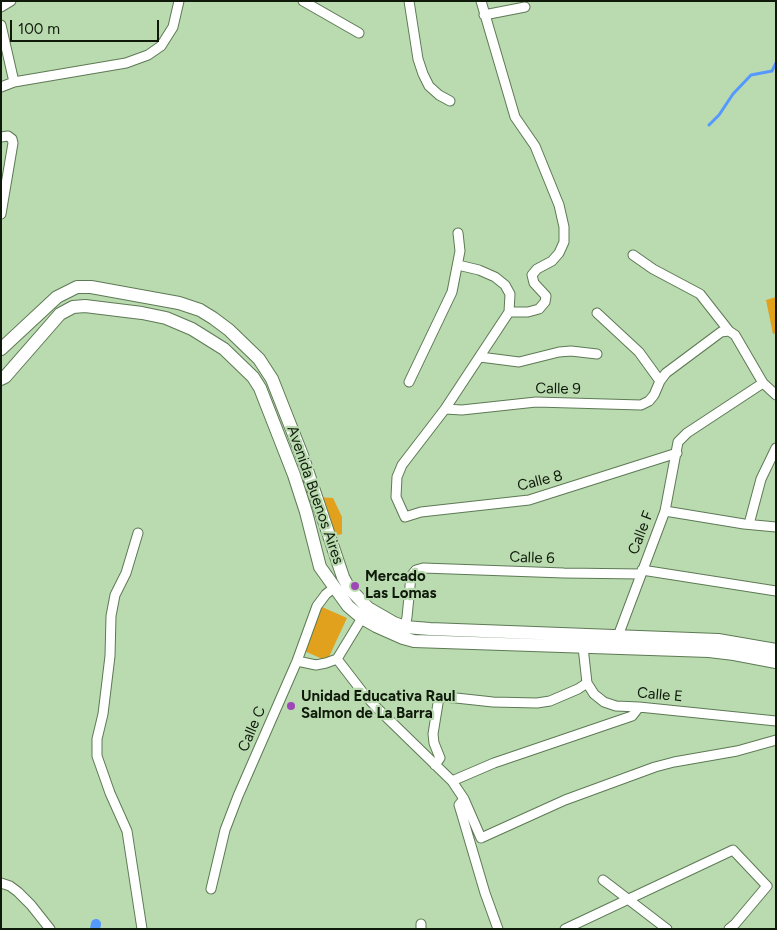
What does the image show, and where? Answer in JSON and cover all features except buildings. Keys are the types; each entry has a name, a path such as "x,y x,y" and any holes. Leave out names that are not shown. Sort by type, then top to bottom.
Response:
{"main road":[{"name":"Avenida Buenos Aires","path":"2,345 57,297 77,287 91,287 179,303 200,310 214,318 255,354 272,379 302,455 343,577 350,588 353,602 362,618 387,632 462,631 602,641 659,649 734,654 775,651"},
{"name":"Avenida Buenos Aires","path":"1,378 5,377 60,314 73,307 85,306 142,312 166,318 192,329 224,349 253,377 260,388 297,484 320,567 334,588 353,602 394,623 414,641 583,647 618,636 718,640 775,651"},
{"path":"1,367 1,378"}],"street":[{"path":"1,7 11,1"},
{"path":"1,87 14,82 126,63 148,55 161,46 173,27 179,1"},
{"path":"302,1 359,33"},
{"path":"409,1 418,59 423,74 429,86 439,95 450,101"},
{"path":"481,1 516,117 535,146 559,205 564,227 564,242 560,253 552,261 537,269 532,275 534,283 546,296 545,302 539,309 528,312 509,312"},
{"path":"484,15 526,7"},
{"path":"1,25 14,82"},
{"path":"1,137 8,136 12,139 13,143 1,214"},
{"path":"409,382 452,292 460,251 458,233"},
{"path":"633,255 653,269 700,294 729,331 735,335 763,383 776,395"},
{"path":"445,409 509,312 510,294 505,285 495,276 458,265"},
{"path":"597,313 639,352 660,381"},
{"name":"Calle 9","path":"445,409 462,410 536,402 641,405 649,401 654,395 666,373 720,332 729,331"},
{"path":"480,357 519,362 559,352 571,351 597,354"},
{"name":"Calle F","path":"618,636 664,511 678,442 681,438 763,383"},
{"name":"Calle 8","path":"445,409 402,465 397,477 396,497 406,517 422,512 529,500 677,454"},
{"path":"749,524 761,479 776,448"},
{"path":"664,511 776,527"},
{"path":"138,533 126,572 115,595 111,616 110,656 103,714 97,739 97,756 110,793 127,831 142,929"},
{"name":"Calle 6","path":"404,633 411,576 416,570 423,568 555,573 641,572 776,591"},
{"name":"Calle C","path":"210,889 225,830 297,661 317,606 326,594 334,588"},
{"path":"297,661 316,665 337,658 362,618"},
{"path":"435,765 440,758 434,743 433,734 439,697 493,702 537,703 550,701 587,683 583,647"},
{"path":"337,658 377,708 452,781 464,799 481,838 564,800 655,767 737,751 776,740"},
{"name":"Calle E","path":"587,683 594,694 604,702 616,706 776,721"},
{"path":"452,781 494,763 632,716 639,707"},
{"path":"464,799 460,803 461,810 485,893 498,929"},
{"path":"565,929 732,850 767,886 736,924 729,929"},
{"path":"603,880 667,929"},
{"path":"1,883 10,886 31,904 50,929"}],"shaded area":[{"path":"776,297 776,333 773,334 766,300"},
{"path":"316,497 333,498 342,517 342,534 334,536"},
{"path":"322,607 347,618 327,661 302,650"}],"waterway":[{"path":"709,125 719,115 733,94 751,75 772,71 776,63"},
{"path":"95,929 96,924"}],"place":[{"name":"Mercado Las Lomas","path":"355,586"},
{"name":"Unidad Educativa Raul Salmon de La Barra","path":"291,706"}]}
